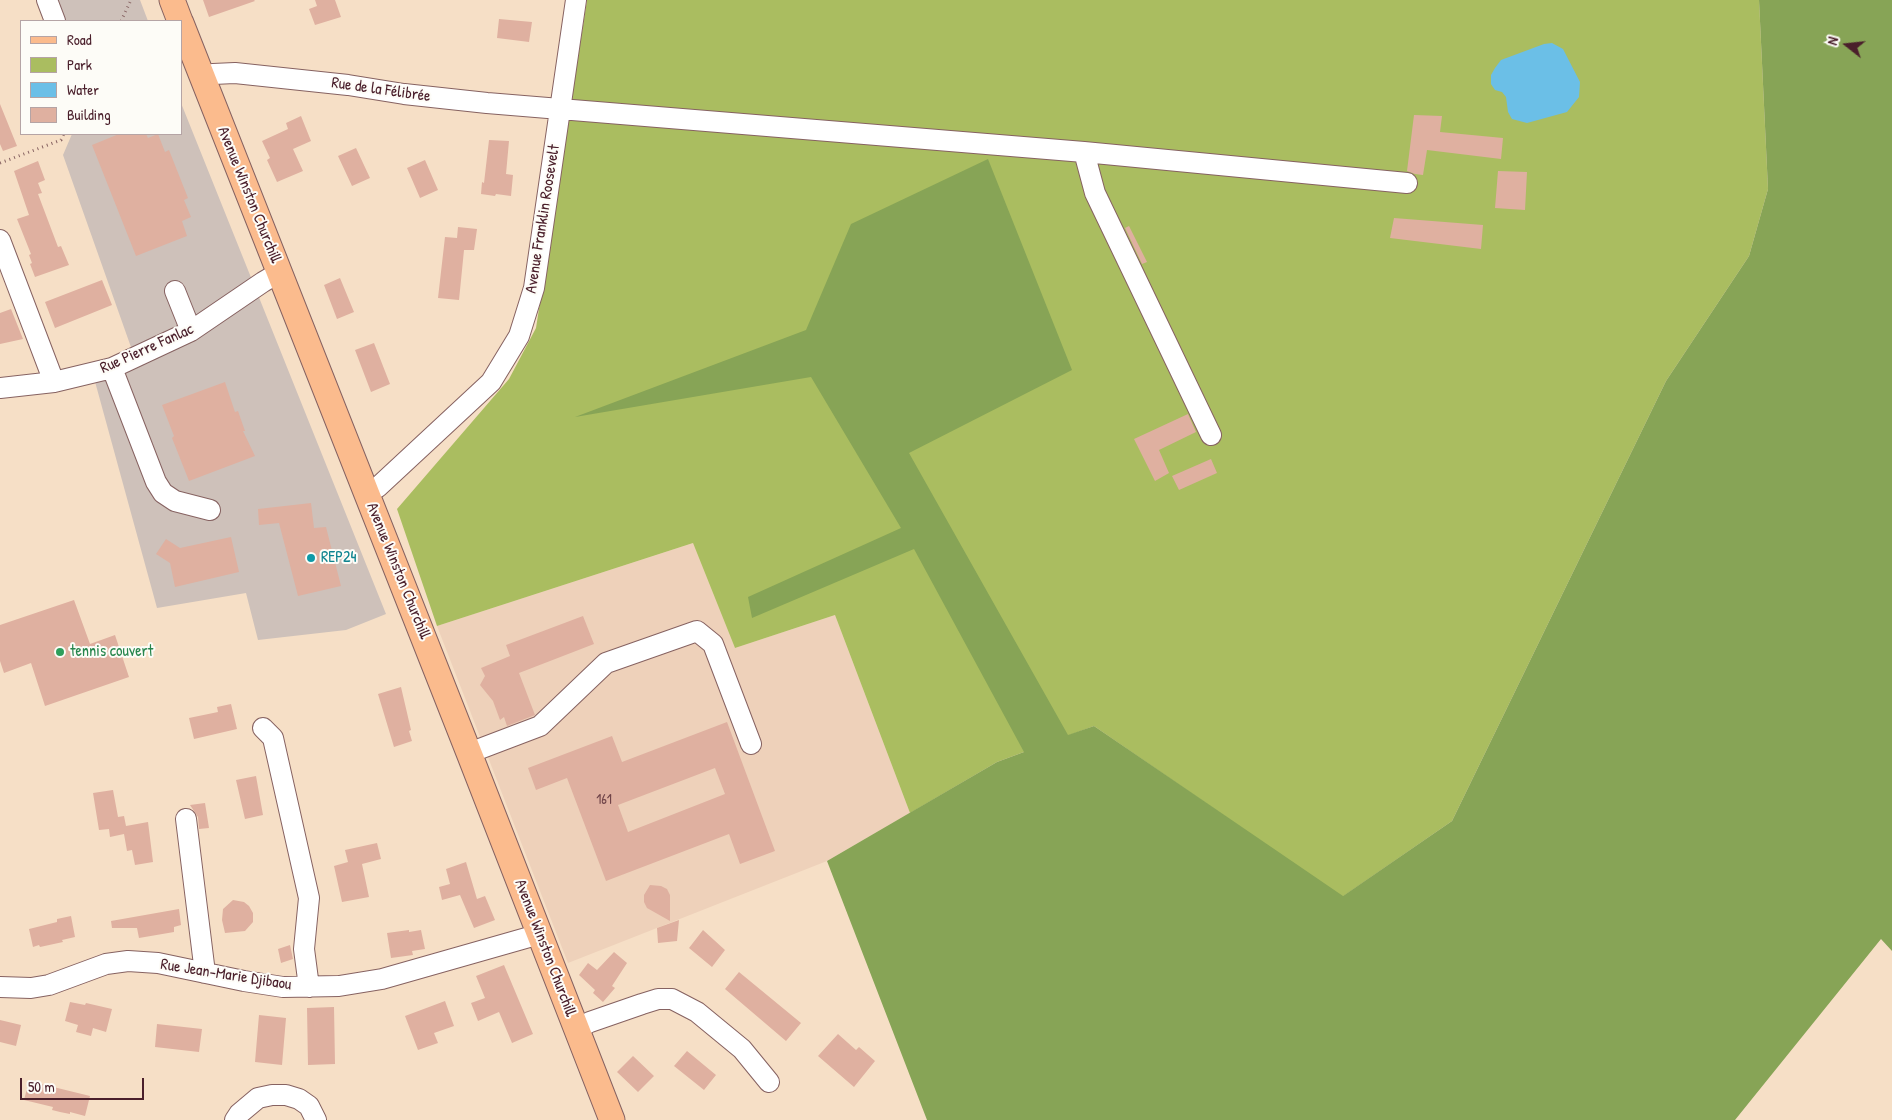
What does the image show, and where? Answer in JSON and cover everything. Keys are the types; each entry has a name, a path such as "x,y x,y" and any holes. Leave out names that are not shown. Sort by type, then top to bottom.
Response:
{"main road":[{"name":"Avenue Winston Churchill","path":"172,0 180,20"},
{"name":"Avenue Winston Churchill","path":"182,25 612,1120"}],"street":[{"path":"47,0 55,20"},
{"name":"Avenue Franklin Roosevelt","path":"366,493 378,487 491,382 519,336 534,288 576,0"},
{"name":"Rue de la Félibrée","path":"203,79 213,74 235,73 348,85 404,94 1084,152 1407,182"},
{"path":"1084,152 1095,193 1211,436"},
{"path":"0,240 54,382"},
{"name":"Rue Pierre Fanlac","path":"0,388 54,382 112,368 191,331 280,272"},
{"path":"175,291 191,331"},
{"path":"112,368 156,482 163,493 175,502 210,510"},
{"path":"469,753 540,726 606,663 697,631 713,644 751,744"},
{"path":"263,728 273,738 309,898 304,949 309,987"},
{"path":"186,819 205,973"},
{"name":"Rue Jean-Marie Djibaou","path":"0,987 30,988 49,985 106,964 128,961 158,963 283,988 343,985 382,979 540,934"},
{"path":"576,1028 658,999 672,999 697,1012 742,1049 769,1082"},
{"path":"235,1120 238,1114 258,1098 286,1095 309,1106 316,1120"}],"path":[{"path":"122,20 132,0"},
{"path":"0,163 62,140 64,135"}],"shaded area":[{"path":"52,0 140,0 148,20 60,20"},
{"path":"182,105 386,614 346,630 258,640 246,593 157,608 91,367 132,350 63,155 72,135 182,135"},
{"path":"693,543 735,648 835,615 910,813 827,861 568,963 437,626"}],"green space":[{"path":"587,0 1759,0 1768,189 1749,256 1666,381 1452,821 1342,897 1094,726 997,762 910,813 835,615 735,648 693,543 437,626 397,509 509,379 536,328"},
{"path":"1759,0 1892,0 1892,951 1881,939 1735,1120 927,1120 827,861 997,762 1024,752 914,549 752,618 748,597 901,528 811,377 575,417 806,330 851,224 988,159 1072,370 909,453 1068,735 1094,726 1343,896 1452,821 1666,381 1749,256 1768,189"}],"water":[{"path":"1552,43 1563,49 1580,82 1579,97 1567,112 1527,123 1512,119 1508,112 1506,97 1502,92 1495,90 1491,84 1491,75 1501,60 1544,44"}],"building":[{"path":"203,0 254,0 255,1 209,17"},
{"path":"315,0 335,0 341,17 315,25 309,9 317,6"},
{"path":"499,19 532,22 529,42 497,38"},
{"path":"0,104 17,146 3,151 0,144"},
{"path":"1414,115 1442,116 1440,132 1503,138 1501,159 1427,150 1423,175 1407,171"},
{"path":"301,116 311,141 293,149 303,171 277,182 267,160 270,158 262,141 288,129 286,123"},
{"path":"117,135 146,135 148,138 158,135 165,152 169,150 188,198 184,200 191,217 182,221 187,236 136,256 92,145"},
{"path":"489,140 509,141 506,174 513,175 511,196 481,194"},
{"path":"356,148 370,178 352,186 338,156"},
{"path":"425,160 438,190 420,198 407,168"},
{"path":"38,161 45,180 38,183 42,193 38,194 58,247 61,246 69,265 35,277 30,264 32,263 29,255 31,254 17,219 29,215 14,171"},
{"path":"1498,171 1527,172 1525,210 1495,208"},
{"path":"1394,218 1483,225 1481,249 1390,238"},
{"path":"1129,226 1147,262 1142,264 1125,228"},
{"path":"458,227 477,229 474,250 464,250 459,300 438,298 445,237 457,238"},
{"path":"340,278 354,312 337,319 324,285"},
{"path":"102,280 112,305 55,328 45,302"},
{"path":"11,309 23,339 0,344 0,313"},
{"path":"374,343 390,384 371,392 355,350"},
{"path":"225,382 235,412 238,411 245,431 243,431 255,456 189,481 172,438 174,436 162,405"},
{"path":"1188,414 1196,432 1159,450 1169,473 1155,481 1134,439"},
{"path":"1211,459 1217,473 1179,490 1172,476"},
{"name":"REP24","path":"311,503 314,528 326,527 341,586 298,596 279,523 259,525 258,509"},
{"path":"231,537 239,572 175,587 170,563 156,554 166,539 180,548"},
{"name":"tennis couvert","path":"74,600 90,644 115,635 129,677 45,706 31,663 4,673 0,661 0,625"},
{"path":"583,616 594,644 519,673 535,715 507,726 504,717 500,720 493,701 480,685 485,676 481,668 510,656 506,645"},
{"path":"401,687 412,741 394,747 378,694"},
{"path":"231,704 237,729 194,739 189,718 218,712 217,707"},
{"path":"727,722 775,851 740,864 729,834 606,881 567,778 536,790 528,768 612,736 622,762","holes":["715,768 725,794 628,832 618,805"]},
{"path":"256,776 263,815 245,819 236,780"},
{"path":"113,790 118,817 124,816 126,826 148,822 153,862 135,865 132,850 127,851 124,834 110,837 109,829 99,830 93,793"},
{"path":"205,803 209,828 199,829 198,817 190,805"},
{"path":"377,843 381,859 362,864 369,897 342,902 334,866 348,862 345,850"},
{"path":"466,862 477,899 485,896 495,920 474,928 460,895 442,900 439,887 450,884 446,869"},
{"path":"650,885 661,886 667,889 670,895 670,921 647,908 644,902 644,895"},
{"path":"233,900 244,902 249,906 253,913 253,922 245,931 225,933 222,920 223,909"},
{"path":"179,909 181,925 174,927 174,932 139,938 137,928 112,928 111,921"},
{"path":"71,916 75,937 62,940 63,942 33,947 29,929 57,922 57,919"},
{"path":"679,920 677,941 658,943 657,928"},
{"path":"409,930 409,932 421,930 425,949 412,951 413,955 391,958 387,933"},
{"path":"703,930 725,950 712,967 689,948"},
{"path":"290,945 293,959 281,963 278,949"},
{"path":"614,952 627,963 612,986 615,988 603,1002 593,993 595,990 579,975 588,963 597,970"},
{"path":"504,965 533,1034 512,1043 499,1012 478,1021 471,1003 485,998 476,976"},
{"path":"739,972 801,1023 786,1041 725,989"},
{"path":"445,1001 454,1026 434,1033 438,1043 418,1050 405,1016"},
{"path":"70,1002 85,1005 86,1003 112,1009 106,1032 93,1028 91,1036 76,1032 78,1025 65,1021"},
{"path":"334,1007 335,1064 308,1065 307,1008"},
{"path":"259,1015 286,1018 282,1065 255,1062"},
{"path":"0,1020 21,1025 16,1046 0,1042"},
{"path":"157,1024 202,1029 199,1052 155,1047"},
{"path":"838,1034 856,1050 859,1047 875,1061 854,1087 818,1056"},
{"path":"687,1051 716,1075 704,1090 674,1066"},
{"path":"633,1056 654,1076 638,1092 617,1072"},
{"path":"29,1081 90,1096 85,1116 52,1110 53,1107 24,1100"}],"place":[{"name":"REP24","path":"311,558"},
{"name":"tennis couvert","path":"60,652"}]}
